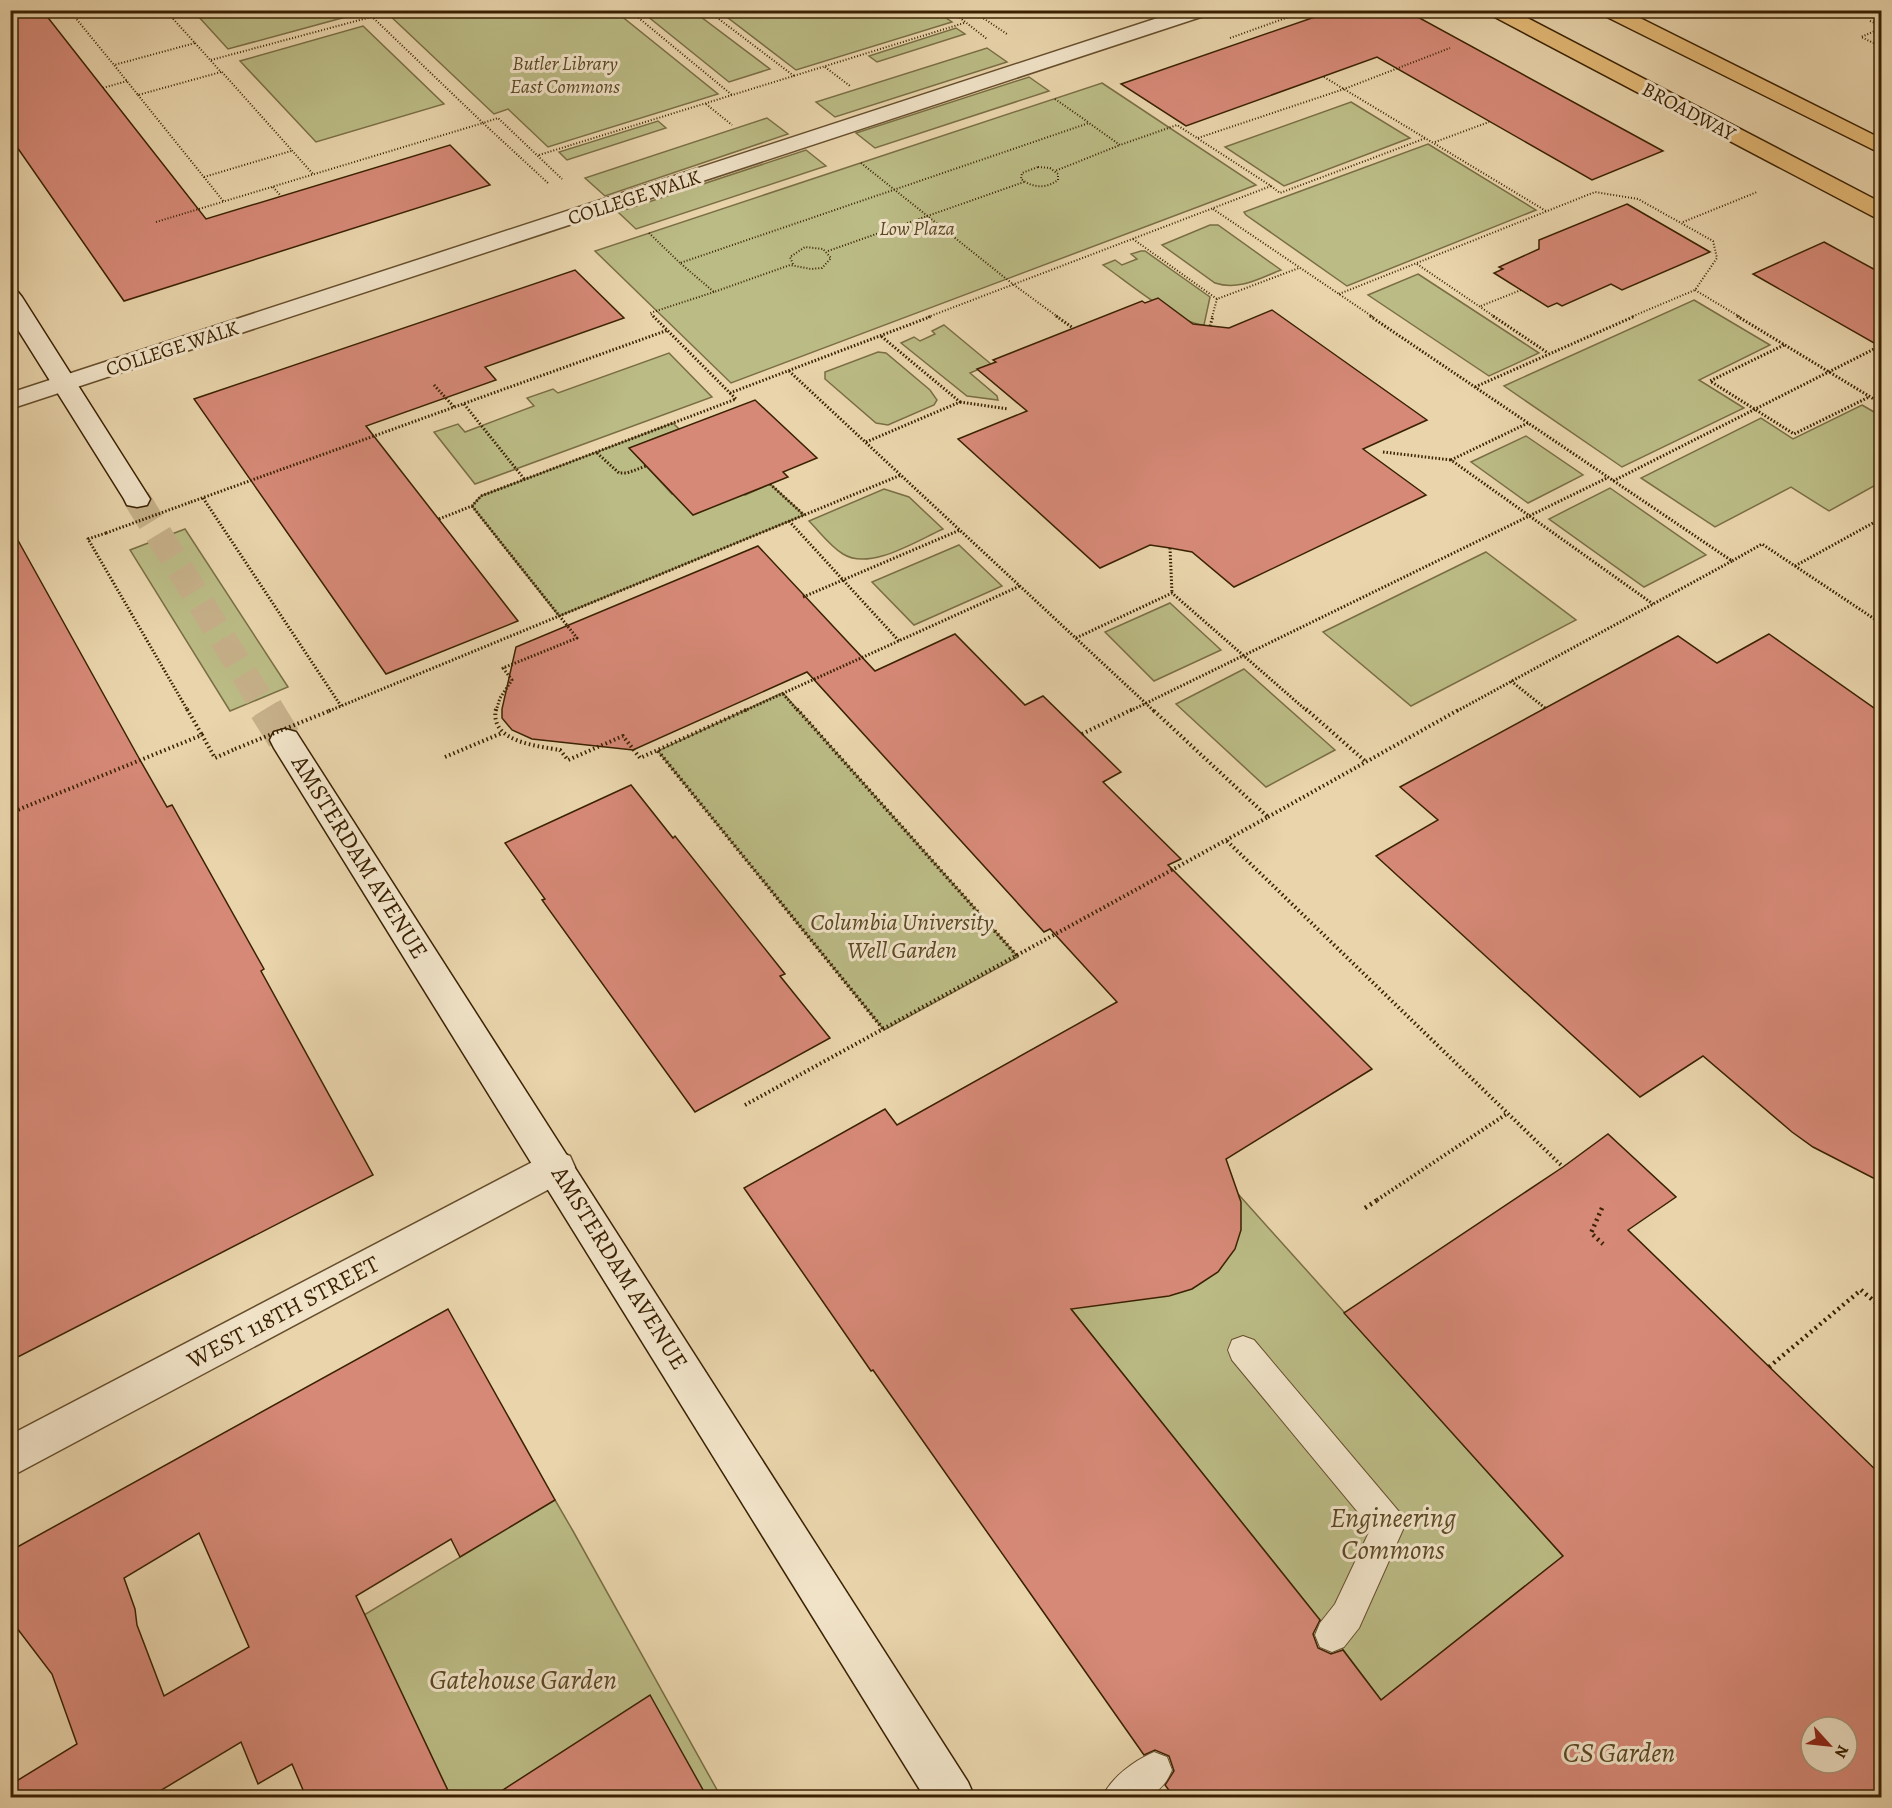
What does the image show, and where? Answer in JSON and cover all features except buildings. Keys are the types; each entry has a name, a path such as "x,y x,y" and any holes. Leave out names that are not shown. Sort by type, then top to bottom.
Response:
{"main road":[{"name":"BROADWAY","path":"1496,10 1881,212"},
{"path":"1608,10 1881,148"}],"street":[{"name":"COLLEGE WALK","path":"10,400 1203,10"},
{"path":"10,297 137,499"},
{"name":"AMSTERDAM AVENUE","path":"285,740 557,1167 952,1797"},
{"name":"WEST 118TH STREET","path":"10,1458 557,1167"}],"lane":[{"path":"1244,1350 1389,1526 1347,1616 1332,1635"},
{"path":"1120,1797 1154,1770"}],"path":[{"path":"69,10 224,202"},
{"path":"165,10 313,174"},
{"path":"365,10 549,184"},
{"path":"629,10 732,95"},
{"path":"707,10 795,76"},
{"path":"950,10 981,35"},
{"path":"971,10 998,28"},
{"path":"212,60 372,16"},
{"path":"1870,21 1881,27"},
{"path":"539,155 964,22"},
{"path":"1881,27 1861,37 1881,47"},
{"path":"114,65 195,43"},
{"path":"1197,139 1344,89 1450,48"},
{"path":"825,67 842,79"},
{"path":"138,96 221,72"},
{"path":"1324,77 1547,211"},
{"path":"103,88 126,81"},
{"path":"1055,99 1120,145"},
{"path":"706,104 732,126"},
{"path":"156,222 498,118 553,170"},
{"path":"1434,142 1489,122"},
{"path":"681,263 1089,123"},
{"path":"1024,183 1020,176 1026,170 1038,167 1055,171 1177,125 1280,193 1426,138"},
{"path":"204,177 291,151"},
{"path":"862,164 1014,285 1073,328"},
{"path":"793,264 790,257 803,248 816,247 828,251 1024,183 1040,187 1052,185 1058,180 1058,174 1055,171"},
{"path":"730,393 1271,186"},
{"path":"273,187 281,196"},
{"path":"1338,294 1595,192 1638,199 1713,241 1717,258 1695,290 1475,387"},
{"path":"1682,222 1744,197"},
{"path":"1212,209 1732,561"},
{"path":"649,233 714,292"},
{"path":"1133,239 1217,299"},
{"path":"439,519 472,506 481,496 736,399 650,313 793,264 809,269 822,267 830,262 828,251"},
{"path":"1416,264 1548,353"},
{"path":"1217,299 1299,268"},
{"path":"1480,306 1521,290"},
{"path":"1695,290 1881,404"},
{"path":"1210,326 1217,299"},
{"path":"668,330 88,539 215,758 901,475"},
{"path":"881,336 960,402"},
{"path":"1784,345 1710,381 1794,435 1869,397"},
{"path":"1613,481 1880,346"},
{"path":"789,371 1268,817"},
{"path":"434,385 454,407"},
{"path":"866,442 960,402 1008,409"},
{"path":"464,404 525,480"},
{"path":"1451,460 1528,423"},
{"path":"1383,452 1451,460 1653,604"},
{"path":"597,453 619,473 627,473 646,466"},
{"path":"1082,734 1246,656 1608,477"},
{"path":"770,484 804,515"},
{"path":"203,498 340,706"},
{"path":"472,506 577,638 503,668 512,680 496,704 494,718 502,733 528,745 560,750 568,760 622,736 640,758 1020,586"},
{"path":"1795,566 1881,518"},
{"path":"789,521 899,641"},
{"path":"803,597 960,530"},
{"path":"745,1106 1227,841 1365,761 1762,544 1881,624"},
{"path":"1170,548 1172,593 1365,761"},
{"path":"1076,638 1172,593"},
{"path":"1511,681 1545,708"},
{"path":"783,693 1018,957"},
{"path":"445,757 502,733"},
{"path":"10,813 201,735"},
{"path":"657,751 884,1030"},
{"path":"1227,841 1563,1167"},
{"path":"1365,1208 1508,1113"},
{"path":"1602,1208 1592,1233 1603,1244"},
{"path":"1769,1367 1861,1290 1881,1308"}],"green space":[{"path":"349,10 353,15 228,49 197,15 214,11"},
{"name":"Butler Library East Commons","path":"385,11 615,11 718,94 548,147 508,109 494,114"},
{"path":"641,11 693,11 770,69 729,82"},
{"path":"719,11 936,11 952,22 796,70"},
{"path":"363,26 444,104 316,142 240,61"},
{"path":"956,28 965,34 877,62 869,56"},
{"path":"987,48 1007,62 835,117 816,102"},
{"path":"1029,77 1049,91 875,148 856,133"},
{"name":"Low Plaza","path":"1102,83 1256,185 731,383 595,251"},
{"path":"1351,102 1410,138 1284,186 1225,147"},
{"path":"767,118 788,134 605,196 585,178"},
{"path":"658,121 666,128 567,160 559,152"},
{"path":"1428,144 1536,210 1347,286 1244,212"},
{"path":"806,150 826,166 636,229 618,212"},
{"path":"1210,225 1218,225 1281,270 1241,285 1224,285 1215,283 1162,245"},
{"path":"1145,251 1210,297 1204,325 1179,317 1103,265 1115,260 1122,265 1137,259 1131,254"},
{"path":"1418,274 1539,353 1489,376 1368,295"},
{"path":"1694,300 1770,345 1699,380 1744,408 1622,467 1504,386"},
{"path":"944,325 991,364 970,373 997,396 998,400 967,396 901,343 914,337 920,341 935,334 932,331"},
{"path":"878,352 886,353 930,390 937,400 934,405 888,425 876,423 825,379 825,372"},
{"path":"669,353 712,397 475,484 434,432 458,424 465,432 534,406 527,398 553,389 558,393"},
{"path":"1862,405 1881,416 1881,482 1829,511 1791,487 1715,527 1641,478 1761,418 1793,439"},
{"path":"673,423 679,429 630,448 672,494 687,488 740,490 745,495 770,484 804,515 559,616 472,506 481,496"},
{"path":"1526,436 1583,475 1528,503 1471,462"},
{"path":"1610,488 1706,555 1644,587 1549,519"},
{"path":"884,489 909,497 943,529 907,547 866,559 843,554 809,521"},
{"path":"185,529 288,687 230,711 130,550"},
{"path":"959,545 1002,586 914,625 872,582"},
{"path":"1486,552 1576,620 1411,706 1323,632"},
{"path":"1170,603 1221,650 1154,681 1105,632"},
{"path":"1244,669 1335,750 1266,787 1176,704"},
{"name":"Columbia University Well Garden","path":"783,693 1018,957 884,1030 658,751"},
{"name":"Engineering Commons","path":"1239,1195 1563,1556 1381,1700 1332,1635 1067,1304"},
{"name":"Gatehouse Garden","path":"555,1500 721,1797 451,1797 364,1615"}],"tunnel":[{"path":"137,499 267,711"},
{"path":"266,709 285,740"}],"park label":[{"name":"CS Garden","path":"1619,1752"}]}
